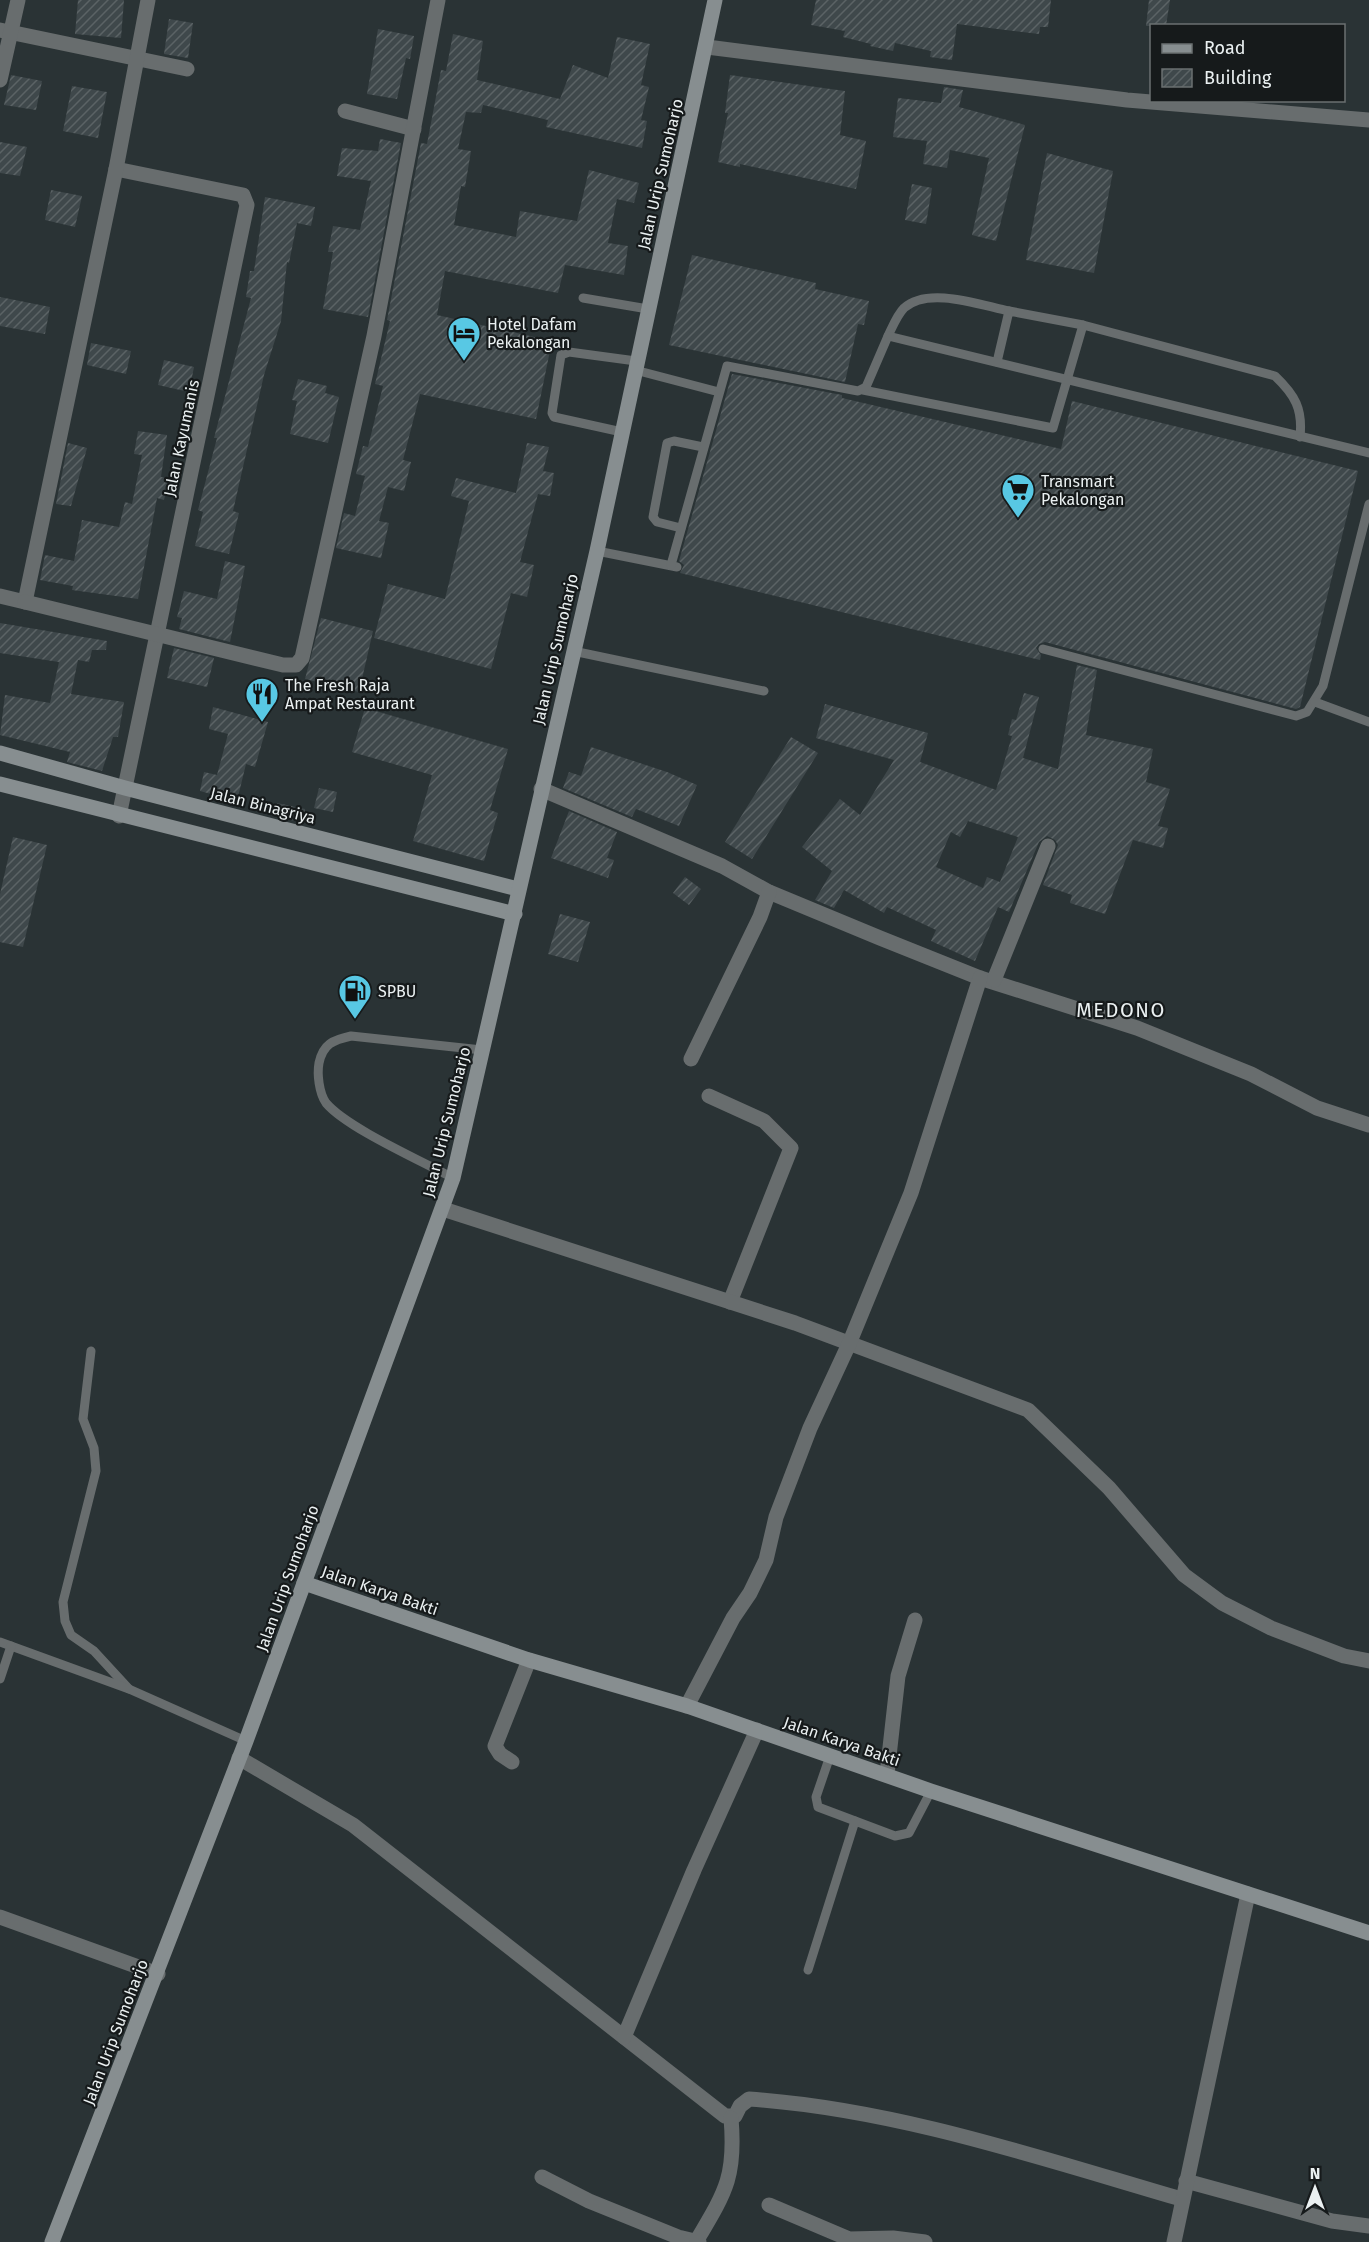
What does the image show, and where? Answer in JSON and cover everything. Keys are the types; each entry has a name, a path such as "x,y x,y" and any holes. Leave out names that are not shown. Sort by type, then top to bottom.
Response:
{"main road":[{"name":"Jalan Urip Sumoharjo","path":"52,2242 158,1974 246,1741 453,1178 597,551 635,365 716,0"},
{"name":"Jalan Binagriya","path":"0,753 125,788 518,890"},
{"path":"0,784 119,816 515,914"},
{"path":"232,843 239,817"},
{"name":"Jalan Karya Bakti","path":"303,1583 529,1660 687,1706 931,1791 1369,1933"}],"street":[{"path":"0,80 5,31 18,0"},
{"path":"25,602 116,169 148,0"},
{"path":"0,596 283,665 296,665 302,658 374,336 438,0"},
{"path":"5,31 187,69"},
{"path":"707,47 1150,102"},
{"path":"1151,102 1369,120"},
{"path":"345,111 414,129"},
{"name":"Jalan Kayumanis","path":"116,169 243,195 247,205 119,816"},
{"path":"541,789 722,866 769,892 987,979 1137,1028 1251,1074 1317,1108 1369,1125"},
{"path":"687,1706 766,1560 776,1517 810,1428 849,1344 911,1192 987,979 1048,846"},
{"path":"691,1059 760,917 769,892"},
{"path":"709,1096 764,1120 783,1138 792,1152 730,1302"},
{"path":"443,1209 730,1302 1028,1410 1109,1488 1184,1575 1222,1603 1271,1628 1344,1656 1369,1661"},
{"path":"887,1774 898,1676 915,1620"},
{"path":"512,1762 500,1754 495,1746 529,1660"},
{"path":"624,2037 694,1870 757,1730"},
{"path":"239,1758 353,1825 701,2099 731,2118"},
{"path":"1174,2242 1181,2199 1248,1894"},
{"path":"0,1917 158,1974"},
{"path":"542,2177 589,2202 678,2238 698,2241 720,2200 730,2174 734,2153 731,2118 749,2099 876,2117 976,2140 1181,2199"},
{"path":"1186,2181 1332,2221 1369,2226"},
{"path":"770,2205 849,2239 893,2238 925,2242"}],"lane":[{"path":"863,390 902,309 915,300 931,296 1083,325 1275,376 1287,387 1303,417 1300,437"},
{"path":"583,298 648,309"},
{"path":"998,362 1009,311"},
{"path":"597,551 674,566 681,528 728,366 863,390 1051,429 1054,428 1083,325"},
{"path":"888,336 1369,453"},
{"path":"622,432 554,417 552,413 561,355 569,352 635,365 719,392"},
{"path":"681,528 657,522 653,517 667,443 674,441 703,447"},
{"path":"1043,649 1296,716 1307,712 1323,686 1369,504"},
{"path":"573,651 764,691"},
{"path":"1315,702 1369,722"},
{"path":"453,1178 343,1118 325,1101 320,1087 318,1066 322,1049 335,1040 351,1036 482,1050"},
{"path":"91,1351 83,1419 94,1448 96,1471 63,1602 65,1621 71,1635 94,1652 129,1689"},
{"path":"0,1642 129,1689 246,1741"},
{"path":"0,1678 11,1646"},
{"path":"830,1756 816,1803 818,1807 855,1821 902,1836 909,1833 931,1791"},
{"path":"808,1970 855,1821"}],"building":[{"path":"78,0 124,0 121,38 75,34"},
{"path":"816,0 1051,0 1048,27 1040,27 1039,34 957,24 952,60 930,57 931,51 895,43 893,51 870,46 871,44 843,37 845,31 811,25"},
{"path":"1149,0 1170,0 1166,24 1146,26"},
{"path":"169,19 193,23 188,58 164,54"},
{"path":"378,29 414,36 410,59 406,58 397,99 367,94"},
{"path":"453,34 483,41 477,80 560,99 573,65 608,78 617,37 650,44 641,85 649,87 641,120 647,121 642,148 546,127 548,120 483,105 481,113 466,112 458,149 471,151 465,187 461,186 454,225 516,237 520,211 577,221 589,170 639,183 634,203 617,199 608,243 628,246 624,275 565,265 558,293 445,271 437,315 552,341 536,419 420,394 403,460 411,462 404,491 388,487 379,521 389,523 381,558 336,548 344,513 355,516 365,476 356,474 363,446 368,447 383,386 375,384 390,321 387,320 421,143 427,144 441,70 446,71"},
{"path":"11,75 42,81 36,110 4,105"},
{"path":"730,75 845,91 840,135 866,141 856,189 740,164 740,167 718,162 728,113 725,113"},
{"path":"72,86 107,92 98,138 63,131"},
{"path":"944,87 963,90 959,107 1025,125 996,241 972,235 989,158 950,150 947,168 923,164 927,141 893,137 898,98 941,103"},
{"path":"380,139 401,143 368,317 323,309 333,252 328,252 333,226 360,230 371,181 337,176 342,148 378,151"},
{"path":"0,142 27,147 20,176 0,173"},
{"path":"1047,153 1113,171 1094,273 1026,260"},
{"path":"912,184 932,188 926,224 905,220"},
{"path":"51,190 82,196 75,227 45,220"},
{"path":"265,197 315,207 311,226 297,223 289,263 287,262 281,321 264,375 233,511 239,513 229,554 195,546 203,512 198,510 217,438 214,438 251,298 246,297 250,271 254,271"},
{"path":"692,255 816,283 815,289 869,301 864,325 858,324 845,382 669,345"},
{"path":"0,297 50,307 45,334 0,326"},
{"path":"91,343 131,351 126,374 87,365"},
{"path":"164,360 194,367 189,392 158,385"},
{"name":"Transmart Pekalongan","path":"732,374 842,395 842,398 1061,449 1072,401 1358,471 1300,707 1296,709 1045,642 1036,648 1041,655 1040,660 680,573 684,565 679,561"},
{"path":"298,379 327,386 325,393 339,397 328,443 290,434 297,401 292,400"},
{"path":"138,431 167,435 161,477 169,478 164,500 157,498 138,599 72,590 73,586 40,580 45,555 74,561 82,520 119,527 125,502 132,504 142,455 134,454"},
{"path":"68,443 87,448 71,506 56,504"},
{"path":"527,443 549,447 543,471 554,473 550,496 538,494 520,562 534,565 527,597 511,593 491,669 374,638 388,584 445,599 469,501 451,496 456,478 516,493"},
{"path":"225,561 245,566 230,642 179,629 182,618 177,617 184,591 217,599"},
{"path":"321,618 373,631 359,692 305,679"},
{"path":"0,623 107,641 106,650 92,650 89,662 78,660 71,694 124,702 118,737 113,737 102,771 67,762 70,752 0,735 5,695 50,703 59,662 0,653"},
{"path":"174,648 214,658 207,687 167,678"},
{"path":"1077,665 1097,670 1086,735 1153,749 1146,782 1170,789 1158,826 1168,828 1163,848 1133,840 1105,914 1070,903 1072,895 1043,885 1058,845 1055,840 1047,836 1039,842 1009,912 998,907 975,961 931,941 936,930 887,907 884,913 844,890 834,908 815,900 832,871 802,847 840,799 860,815 894,760 816,738 825,704 928,733 920,762 996,790 1012,736 1008,735 1012,719 1016,720 1024,693 1039,697 1023,758 1058,769","holes":["968,821 1018,837 1000,882 987,877 983,888 936,867 951,832 960,837"]},
{"path":"213,707 268,722 255,767 246,764 237,801 200,791 204,772 217,775 228,734 209,729"},
{"path":"365,708 508,749 490,810 498,813 484,861 413,841 432,775 352,752"},
{"path":"791,737 818,753 752,859 725,842"},
{"path":"591,747 667,772 697,785 679,826 636,809 632,817 563,788 569,772 581,776"},
{"path":"319,788 337,792 333,812 314,808"},
{"path":"277,803 305,809 302,823 275,816"},
{"path":"569,811 617,832 607,858 614,860 608,878 551,858"},
{"path":"13,837 47,845 23,947 0,942 0,894"},
{"path":"685,877 701,889 689,905 673,893"},
{"path":"560,914 590,922 578,962 548,954"}],"place":[{"name":"Hotel Dafam Pekalongan","path":"464,362"},
{"name":"Transmart Pekalongan","path":"1018,519"},
{"name":"The Fresh Raja Ampat Restaurant","path":"262,723"},
{"name":"SPBU","path":"355,1020"}],"district":[{"name":"MEDONO","path":"1121,1010"}]}
